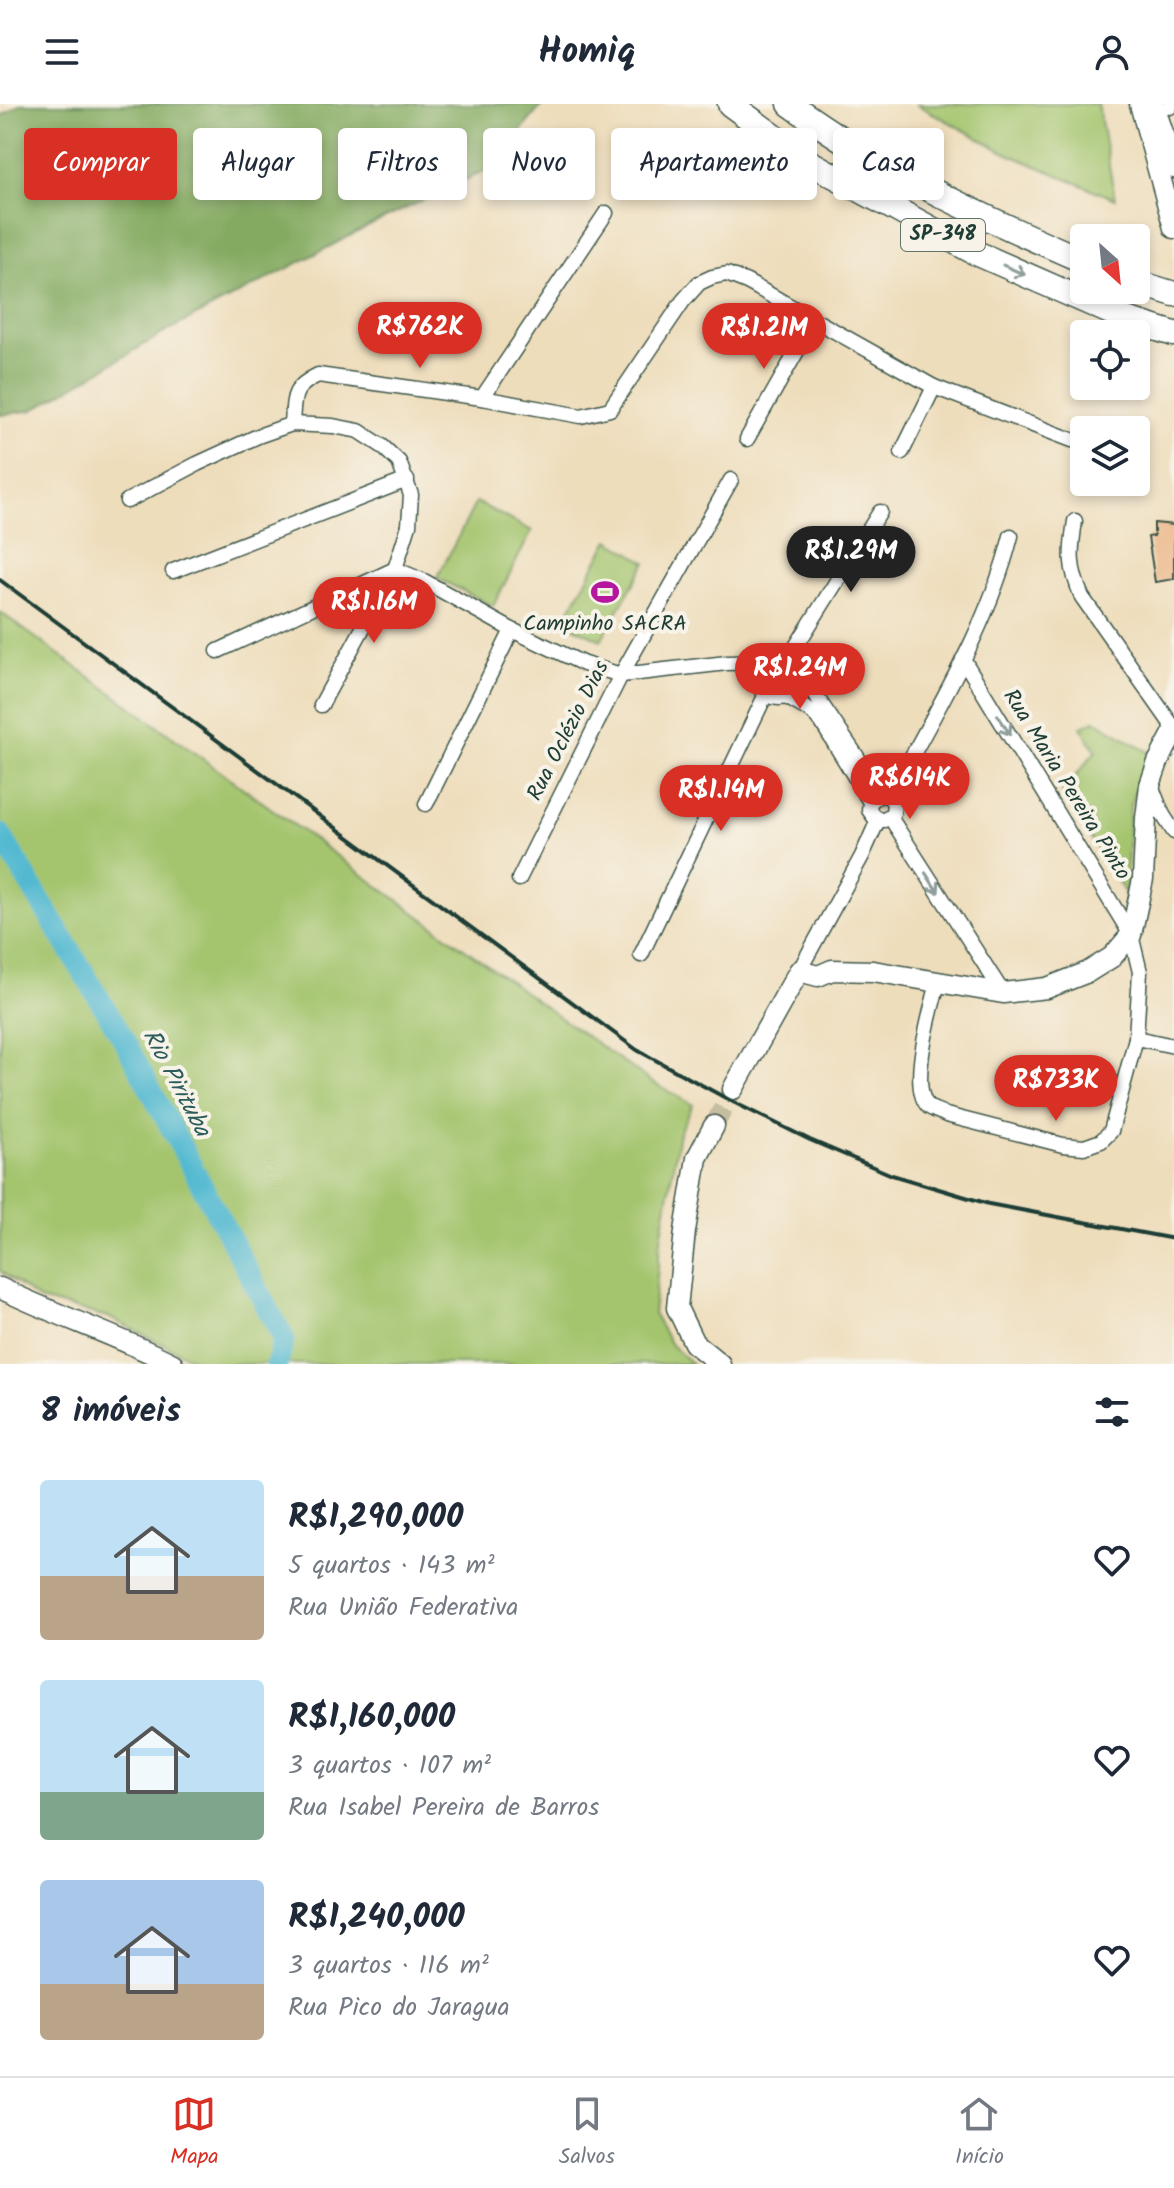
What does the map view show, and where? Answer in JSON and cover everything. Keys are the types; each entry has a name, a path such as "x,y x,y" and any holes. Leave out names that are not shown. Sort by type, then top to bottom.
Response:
{"highway":[{"name":"SP-348","path":"730,104 809,162 974,252 1126,319 1174,334"},
{"name":"SP-348","path":"790,104 829,133 976,214 1070,255"},
{"path":"1150,286 1174,294"}],"street":[{"path":"1140,104 1169,168"},
{"path":"1165,105 1174,228"},
{"path":"482,398 606,213"},
{"path":"292,424 295,393 302,382 318,375 482,398 581,416 610,409 683,301 699,283 727,274 747,282 934,387 1070,439"},
{"path":"747,439 814,321"},
{"path":"902,452 934,387"},
{"path":"127,501 258,436 292,424 359,431 399,462 411,495 411,513 395,569 321,705"},
{"path":"173,571 407,480"},
{"name":"Rua Oclézio Dias","path":"519,879 621,675 731,480"},
{"path":"790,656 880,512"},
{"path":"799,971 818,976 832,970 873,971 1003,993 1047,988 1088,972 1112,957 1131,935 1143,879 1150,785 1174,730 1082,597 1072,573 1070,555 1075,521"},
{"path":"1003,993 884,819 871,814 963,659 1002,574 1011,536"},
{"path":"218,651 395,569 584,664 621,675 762,662"},
{"path":"426,804 512,630"},
{"path":"733,1089 862,856 884,819 895,809 881,798 817,715 786,697 766,694 758,682 758,668 762,662 775,654 790,656 881,798"},
{"name":"Rua Maria Pereira Pinto","path":"938,982 919,1074 919,1092 928,1106 946,1115 1063,1145 1084,1147 1101,1141 1111,1131 1136,1038 1140,972 1131,935 963,659"},
{"path":"786,697 797,688 801,674"},
{"path":"641,955 766,694"},
{"path":"1150,785 1174,832"},
{"path":"1136,1038 1174,1046"},
{"path":"714,1126 697,1158 677,1308 694,1343 720,1364"},
{"path":"0,1288 48,1312 105,1332 173,1364"}],"green space":[{"path":"20,104 543,104 524,128 483,128 483,172 467,179 467,128 338,128 338,200 424,200 171,329 33,410 0,415 0,117"},
{"path":"916,104 1098,104 1115,199 1006,153"},
{"path":"476,502 532,531 493,606 437,578"},
{"name":"Campinho SACRA","path":"609,540 646,562 601,640 563,622"},
{"path":"0,612 548,1009 650,1081 693,1105 679,1132 661,1239 653,1314 671,1345 692,1364 203,1364 108,1317 39,1300 0,1271"},
{"path":"779,660 791,665 796,677 791,689 779,694 767,689 762,677 767,665"},
{"path":"1095,720 1150,753 1130,805 1126,895 1062,792 1096,751 1081,727"}],"building":[{"path":"1154,523 1174,525 1174,579 1155,582 1148,537 1154,536"}],"waterway":[{"name":"Rio Pirituba","path":"0,834 124,1040 284,1339 277,1364"}],"tunnel":[{"path":"714,1126 733,1089"}],"railway":[{"path":"0,580 637,1050 810,1140 892,1175 989,1204 1174,1239"}],"place":[{"name":"Campinho SACRA","path":"605,592"}]}
